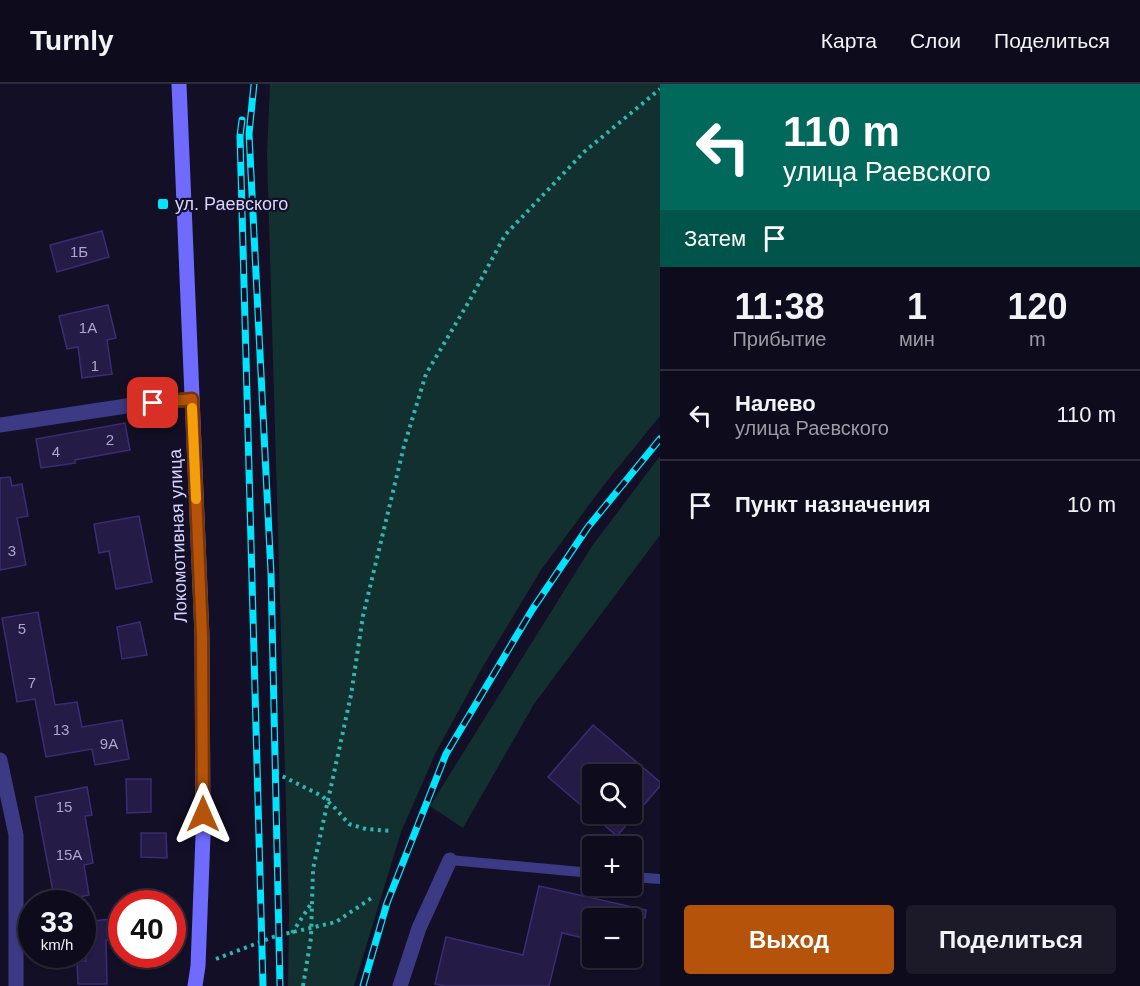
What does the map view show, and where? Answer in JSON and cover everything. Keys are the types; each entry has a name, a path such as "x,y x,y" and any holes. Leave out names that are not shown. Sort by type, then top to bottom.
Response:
{"street":[{"name":"Локомотивная улица","path":"179,84 202,660 203,836 198,966 195,986"},
{"path":"0,425 133,405 192,399"},
{"path":"0,760 16,835 16,986"},
{"path":"400,986 419,928 450,860"}],"lane":[{"path":"450,860 582,872"},
{"path":"642,878 660,879"}],"path":[{"path":"303,986 311,928 313,869 351,695 363,616 404,446 426,374 505,235 584,152 660,89"},
{"path":"276,773 322,796 349,824 366,829 392,831"},
{"path":"198,966 262,940 336,922 373,897"},
{"path":"292,933 313,901"}],"green space":[{"path":"270,84 660,84 660,416 603,486 541,570 482,668 436,752 401,832 354,986 288,986 289,911 267,154"},
{"path":"660,456 660,535 534,704 463,828 430,806 592,546"}],"building":[{"path":"102,231 109,257 57,272 50,245"},
{"path":"108,305 116,338 107,340 112,374 82,378 78,347 67,349 59,316"},
{"path":"125,423 130,450 75,460 75,463 41,468 36,439"},
{"path":"10,477 12,486 22,484 28,516 17,518 26,565 0,570 0,478"},
{"path":"139,516 152,582 116,589 109,551 99,553 94,524"},
{"path":"38,612 55,705 77,702 82,727 122,720 129,759 95,765 92,749 46,757 35,699 17,702 2,618"},
{"path":"140,622 147,655 122,659 117,627"},
{"path":"593,725 639,764 582,764 582,806 548,777"},
{"path":"642,767 660,782 660,786 642,807"},
{"path":"126,779 151,779 151,812 127,813"},
{"path":"87,787 92,815 85,816 93,863 84,865 88,890 53,890 35,797"},
{"path":"603,824 627,824 617,836"},
{"path":"141,833 166,833 167,858 141,857"},
{"path":"539,886 637,908 582,908 582,938 562,933 549,986 446,986 435,984 446,937 523,955"},
{"path":"642,909 646,910 645,918 642,918"},
{"path":"108,919 107,984 78,984 77,968 96,968 96,921"}],"railway":[{"path":"254,84 249,134 271,573 280,986"},
{"path":"242,120 240,136 263,986"},
{"path":"363,986 387,903 446,754 532,610 588,527 660,439"}],"slow traffic":[{"path":"192,408 196,499"}],"place":[{"name":"ул. Раевского","path":"163,204"}],"route":[{"path":"153,403 192,399 202,636 203,814"}]}
